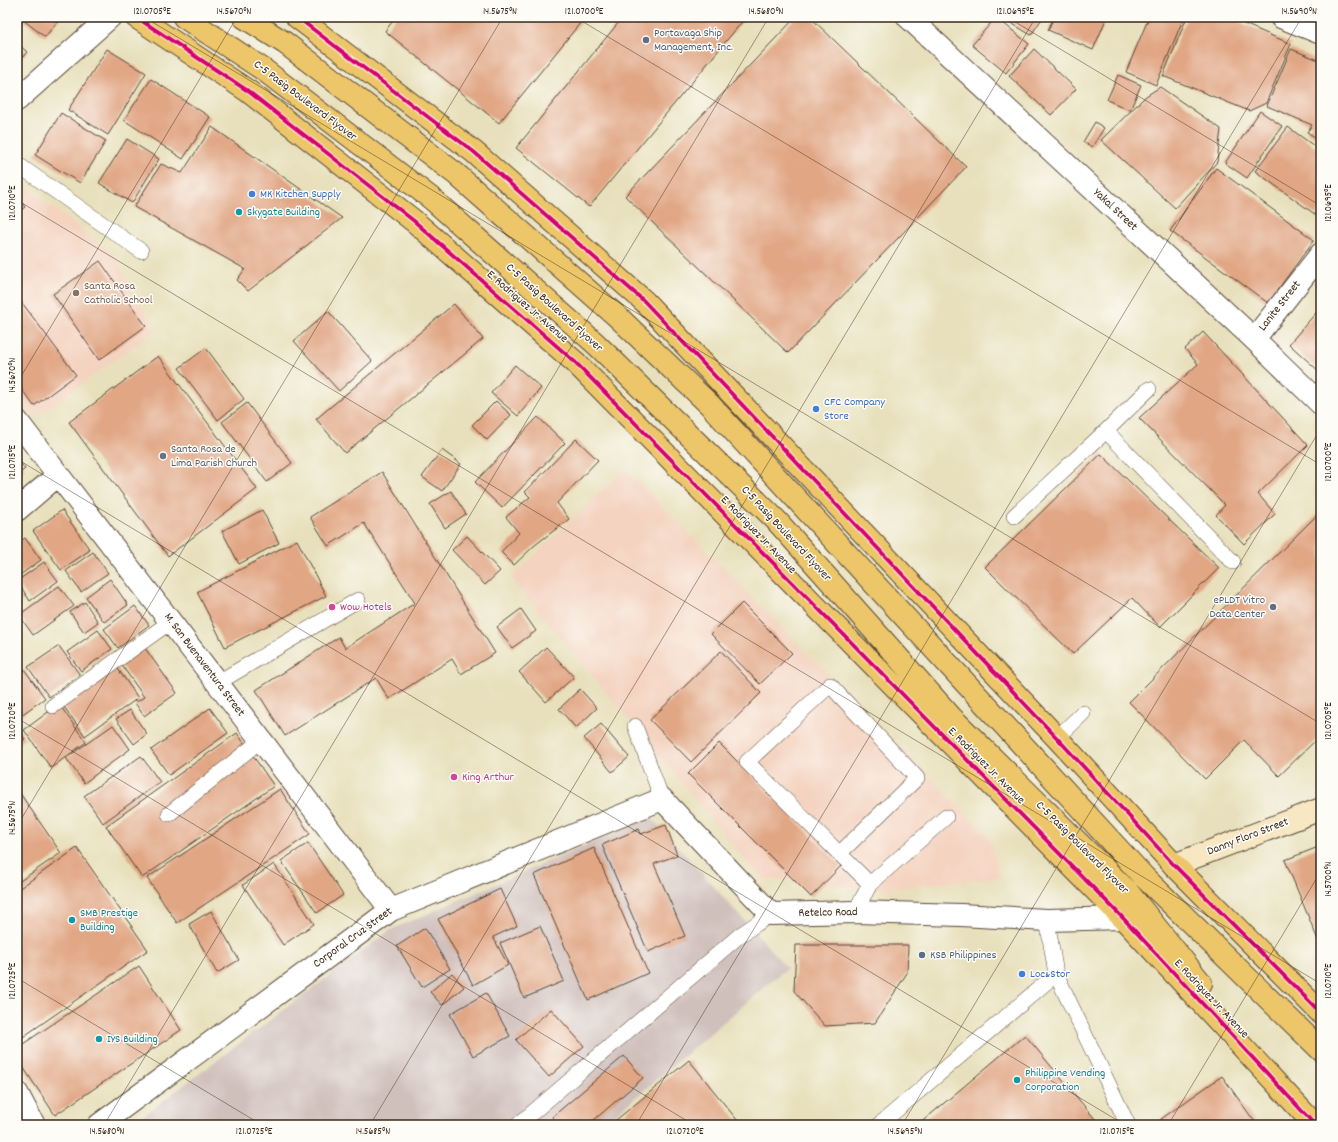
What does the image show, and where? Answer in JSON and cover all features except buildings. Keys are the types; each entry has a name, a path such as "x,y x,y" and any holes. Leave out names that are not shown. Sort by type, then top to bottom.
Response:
{"main road":[{"name":"C-5 Pasig Boulevard Flyover","path":"184,17 264,70 432,199 596,344 776,520 951,717 1127,891 1316,1125"},
{"name":"C-5 Pasig Boulevard Flyover","path":"244,17 285,43 456,174 620,320 703,399 1144,877 1321,1050"},
{"path":"297,17 474,152 644,301 1058,738 1174,865 1321,1013"},
{"name":"E. Rodriguez Jr. Avenue","path":"140,18 248,91 396,206 575,362 1122,918 1316,1125"},
{"name":"Danny Floro Street","path":"1174,865 1321,809"}],"street":[{"path":"17,100 110,17"},
{"name":"Yakal Street","path":"908,17 1321,404"},
{"path":"1280,17 1321,33"},
{"name":"Lanite Street","path":"1254,340 1321,254"},
{"name":"M. San Buenaventura Street","path":"17,421 391,910"},
{"path":"17,510 58,475"},
{"path":"662,800 771,914"},
{"name":"Corporal Cruz Street","path":"99,1125 391,910 662,800"},
{"name":"Retelco Road","path":"771,914 855,912 961,915 1047,920 1122,918"},
{"path":"17,1093 34,1125"}],"lane":[{"path":"17,164 141,252"},
{"path":"1014,516 1149,389"},
{"path":"1106,430 1233,562"},
{"path":"217,683 358,600"},
{"path":"54,706 170,622"},
{"path":"839,854 917,778 830,685 747,762 839,854 870,884"},
{"path":"1058,738 1083,713"},
{"path":"634,726 647,764 662,800"},
{"path":"168,814 261,740"},
{"path":"855,912 870,884 946,817"},
{"path":"518,1125 740,935 771,914"},
{"path":"1047,920 1056,974 1128,1125"},
{"path":"879,1125 1056,974"}],"shaded area":[{"name":"Santa Rosa Catholic School","path":"17,180 114,255 155,331 36,417 17,391"},
{"path":"625,469 990,838 1000,877 882,890 761,878 511,578"},
{"path":"651,817 787,968 603,1125 131,1125 390,930"}],"cycle path":[{"path":"136,17 248,91 414,221 575,362 1123,918 1315,1125"},
{"path":"297,17 474,152 644,301 1057,738 1174,865 1321,1013"}],"place":[{"name":"Portavaga Ship Management, Inc.","path":"646,40"},
{"name":"MK Kitchen Supply","path":"252,194"},
{"name":"Skygate Building","path":"239,212"},
{"name":"Santa Rosa Catholic School","path":"76,293"},
{"name":"CFC Company Store","path":"816,409"},
{"name":"Santa Rosa de Lima Parish Church","path":"163,456"},
{"name":"Wow Hotels","path":"332,607"},
{"name":"ePLDT Vitro Data Center","path":"1273,607"},
{"name":"King Arthur","path":"454,777"},
{"name":"SMB Prestige Building","path":"72,920"},
{"name":"KSB Philippines","path":"922,955"},
{"name":"Loc&Stor","path":"1022,974"},
{"name":"IYS Building","path":"99,1039"},
{"name":"Philippine Vending Corporation","path":"1017,1080"}]}
